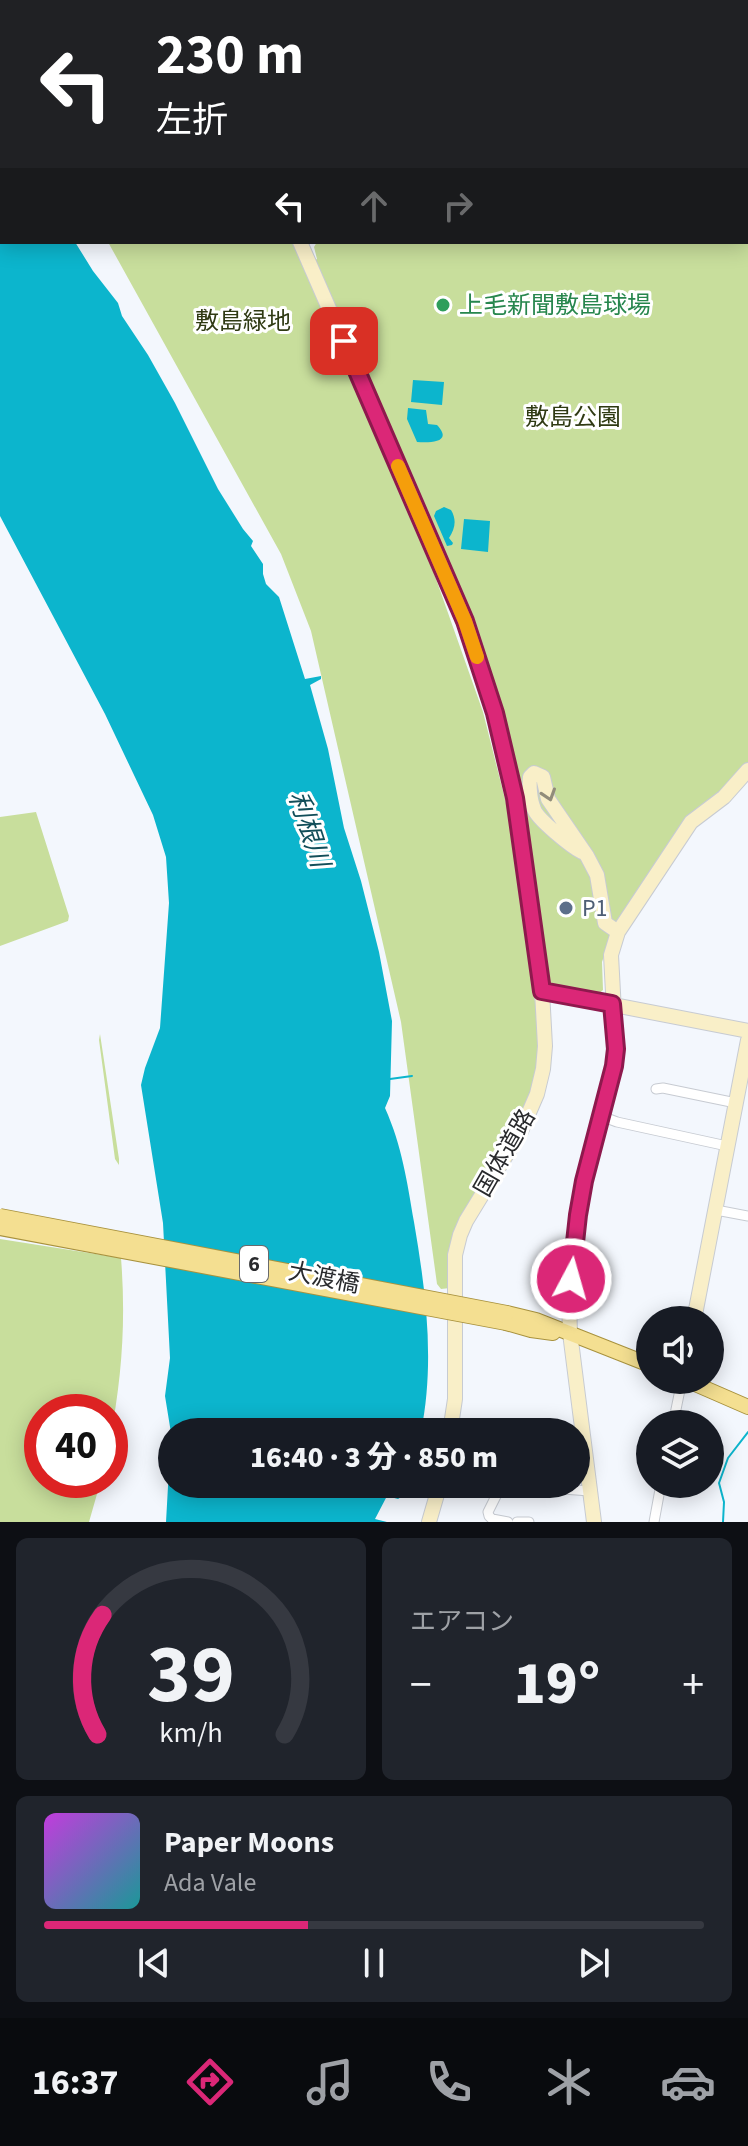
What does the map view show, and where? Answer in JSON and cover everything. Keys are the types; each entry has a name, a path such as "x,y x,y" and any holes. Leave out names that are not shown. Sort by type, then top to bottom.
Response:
{"main road":[{"name":"大渡橋","path":"0,1216 506,1318"},
{"name":"大渡橋","path":"0,1228 506,1318"},
{"name":"6","path":"506,1318 536,1320 636,1359"},
{"path":"717,1394 748,1407"}],"street":[{"name":"国体道路","path":"304,244 465,621 495,713 515,798 542,991 545,1046 537,1094 521,1131 466,1221 455,1255 455,1399 452,1418"},
{"path":"581,1418 569,1303 584,1181 614,1066 616,1049 611,955 618,932 691,822 724,797 748,770"},
{"path":"582,852 548,799 543,777 534,773 529,782 534,812 573,848 587,856 597,875 605,923 618,932"},
{"path":"542,991 748,1031"},
{"path":"697,1306 748,1040"},
{"path":"656,1089 736,1103"},
{"path":"601,1116 727,1146"},
{"path":"716,1210 748,1216"},
{"path":"590,1491 594,1522"},
{"path":"429,1522 436,1498"},
{"path":"495,1498 489,1516 508,1522"},
{"path":"654,1522 658,1498"},
{"path":"517,1522 529,1522"}],"green space":[{"name":"敷島緑地","path":"109,244 294,244 418,528 483,712 511,823 538,1024 539,1056 527,1109 457,1232 450,1288 441,1289 437,1284 401,1022 311,631 281,554"},
{"name":"敷島公園","path":"316,244 748,244 748,762 622,921 604,956 603,990 595,997 558,990 547,980 496,697 478,636 315,260"},
{"path":"36,812 68,921 0,946 0,817"},
{"path":"100,1034 119,1159 119,1165 115,1159"},
{"path":"0,1239 121,1258 122,1349 117,1394 24,1394 24,1498 96,1498 89,1522 0,1522"}],"water":[{"name":"利根川","path":"0,244 76,244 118,303 122,316 175,403 218,489 253,541 251,546 263,564 266,584 279,597 305,679 321,676 310,685 328,749 344,828 379,952 392,1021 390,1096 385,1108 396,1136 406,1178 422,1274 428,1353 423,1418 169,1418 165,1396 170,1358 163,1223 141,1085 160,1028 169,903 166,857 153,815 105,714 0,516"},
{"path":"413,380 444,382 442,405 411,402"},
{"path":"408,408 426,410 428,424 437,425 442,431 441,439 417,442 407,419"},
{"path":"444,507 451,510 455,521 449,538 453,543 447,546 434,516"},
{"path":"464,519 490,521 488,552 461,549"},
{"path":"167,1498 386,1498 375,1519 387,1522 166,1522"}],"waterway":[{"path":"390,1079 412,1076"},
{"path":"723,1522 724,1502 719,1483 728,1458 748,1432"}],"slow traffic":[{"path":"398,466 443,567 477,657"}],"place":[{"name":"上毛新聞敷島球場","path":"443,305"},
{"name":"P1","path":"566,908"}],"route":[{"path":"344,341 465,621 495,713 515,798 542,991 612,1004 616,1049 614,1066 584,1181 571,1279"}]}
